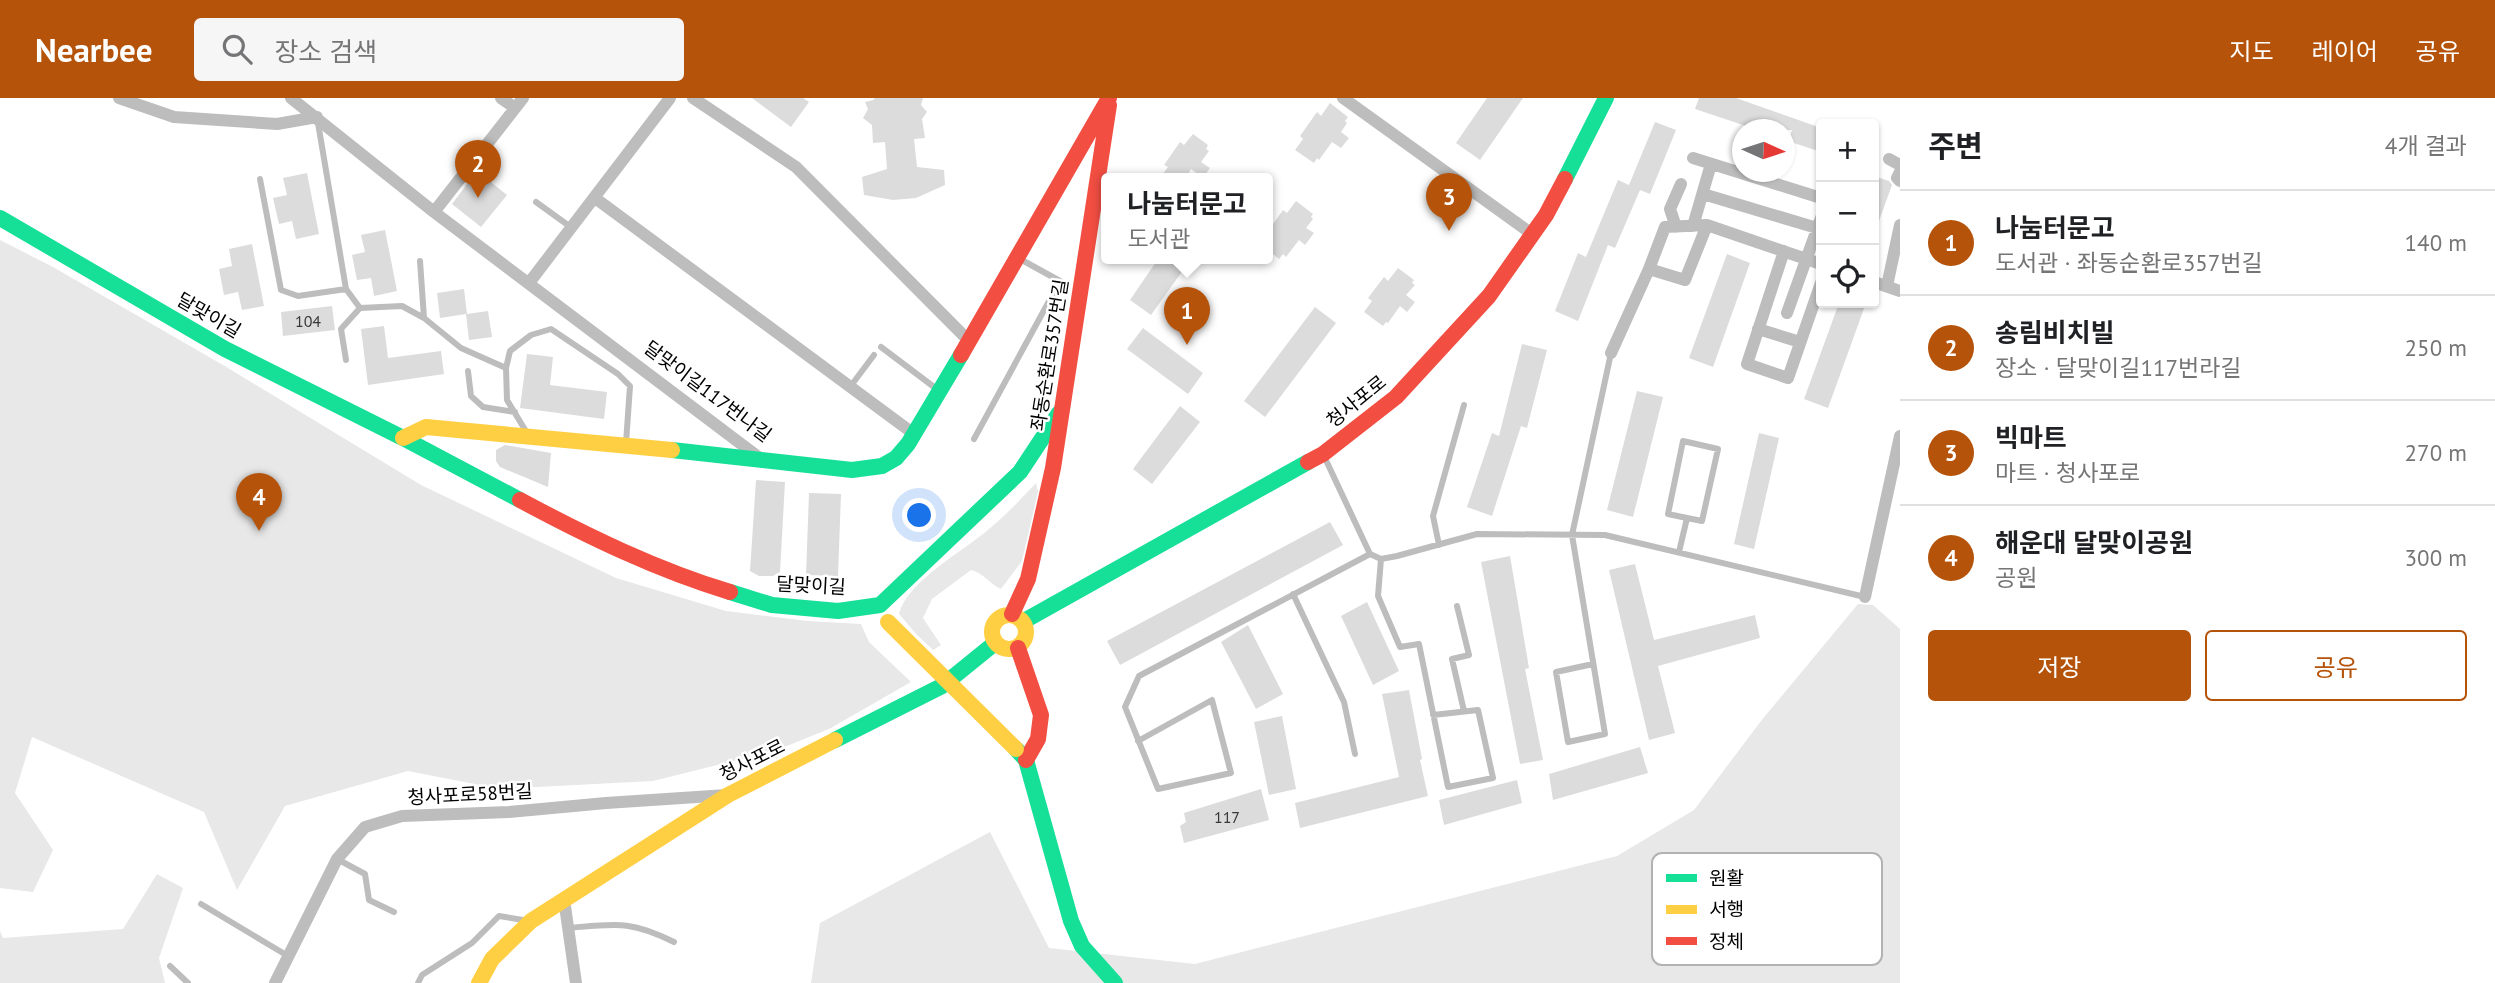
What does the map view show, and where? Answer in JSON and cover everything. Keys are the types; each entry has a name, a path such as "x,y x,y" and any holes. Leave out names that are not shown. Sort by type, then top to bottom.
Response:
{"street":[{"path":"119,98 174,117 277,124 317,117"},
{"name":"달맞이길117번나길","path":"291,98 434,212 761,459 869,470 887,465 900,455 914,434 1110,98"},
{"path":"434,212 519,103 501,98"},
{"path":"529,283 670,98"},
{"path":"694,98 796,167 969,341"},
{"name":"좌동순환로357번길","path":"1018,617 1063,406 1110,98"},
{"path":"1343,98 1532,234"},
{"name":"청사포로","path":"1018,617 1323,454 1396,397 1489,296 1546,215 1606,98"},
{"path":"1693,158 1816,196"},
{"path":"1693,226 1711,164"},
{"path":"1900,172 1897,178 1900,181"},
{"path":"1676,227 1670,209 1681,184"},
{"path":"1703,194 1816,222"},
{"path":"595,198 914,434"},
{"name":"달맞이길","path":"0,218 225,349 403,438 587,536 693,581 772,605 838,611 880,605"},
{"path":"1649,269 1685,280 1707,225"},
{"path":"1611,353 1665,227 1707,225 1816,262"},
{"path":"1887,286 1900,225"},
{"path":"1787,313 1816,230"},
{"path":"1784,251 1747,364 1788,378 1816,297"},
{"path":"1879,284 1900,290"},
{"path":"1758,329 1800,342"},
{"path":"1063,406 1020,472 880,605 888,622 1021,754 1071,921 1082,946 1115,983"},
{"path":"403,438 426,427 761,459"},
{"path":"1865,597 1900,436"},
{"path":"1018,648 1001,648 995,643 992,628 1004,615 1018,617 1025,635 1018,648 1041,715 1038,739 1021,754"},
{"name":"청사포로","path":"479,983 492,959 531,921 564,899 728,795 942,687 995,643"},
{"name":"청사포로58번길","path":"275,983 337,859 365,827 402,816 509,813 728,795"},
{"path":"564,899 576,983"}],"lane":[{"path":"317,117 346,289 360,308"},
{"path":"260,179 281,290 298,296 346,289"},
{"path":"536,202 572,228"},
{"path":"974,439 1060,281 1018,258"},
{"path":"420,261 424,318"},
{"path":"346,359 341,329 360,308 402,306 424,318 461,348 506,368"},
{"path":"528,435 507,400 506,368 510,351 531,335 551,329 618,374 630,386 625,445"},
{"path":"881,347 939,391"},
{"path":"1593,664 1556,672 1568,742 1605,734 1572,535 1611,353"},
{"path":"850,387 874,355"},
{"path":"468,371 471,396 483,407 515,412"},
{"path":"1438,545 1433,516 1464,405"},
{"path":"1682,441 1718,449 1702,521 1687,518 1668,514 1682,441"},
{"path":"1323,454 1370,554 1381,559 1477,534 1605,535 1865,597"},
{"path":"1679,552 1687,518"},
{"path":"1138,741 1212,700 1231,773 1158,789 1138,741 1125,707 1139,676 1370,554"},
{"path":"1381,559 1378,596 1400,647 1419,644 1433,715 1448,787 1493,778 1478,710 1433,715"},
{"path":"1293,594 1344,702 1355,754"},
{"path":"1457,606 1469,655 1452,659 1464,711"},
{"path":"337,859 365,874 369,900 394,912"},
{"path":"201,904 288,956"},
{"path":"418,983 422,975 472,943 499,916 531,921"},
{"path":"568,928 623,923 649,930 674,942"},
{"path":"170,966 188,983"}],"shaded area":[{"path":"0,240 53,267 223,365 421,485 616,578 726,611 861,624 869,642 911,682 829,729 777,750 653,781 500,789 408,771 285,806 237,890 204,812 32,737 15,793 53,850 33,892 0,888"},
{"path":"1036,483 1038,492 1022,561 1001,589 971,570 932,599 923,618 941,645 933,650 899,614 904,602 924,578 995,524"},
{"path":"1858,604 1873,605 1900,629 1900,983 811,983 820,923 990,832 1049,948 1195,964 1617,856 1694,810 1761,721"},
{"path":"157,874 183,888 159,958 165,983 0,983 0,931 3,938 123,929"}],"building":[{"path":"752,98 803,98 809,102 791,127"},
{"path":"875,98 923,98 921,105 927,112 922,119 925,138 914,139 917,167 944,170 945,185 916,198 893,200 864,195 862,177 887,169 885,142 873,143 872,125 863,118 868,109 865,102"},
{"path":"1487,98 1523,98 1480,160 1456,143"},
{"path":"1699,98 1736,98 1816,126 1816,150 1795,143 1795,119 1732,119 1732,121 1695,109"},
{"path":"1330,103 1348,117 1341,132 1349,138 1341,148 1332,142 1314,163 1295,150 1303,139 1300,136 1317,112 1321,116"},
{"path":"1655,122 1676,130 1650,194 1640,190 1615,248 1608,245 1578,321 1555,311 1578,253 1586,257 1618,180 1629,185"},
{"path":"1193,134 1208,145 1206,149 1209,151 1201,162 1210,168 1206,173 1196,173 1191,169 1189,173 1164,173 1168,167 1164,165 1180,142 1184,145"},
{"path":"477,171 507,195 481,227 452,204"},
{"path":"307,173 319,234 296,239 292,221 279,224 273,198 287,195 283,178"},
{"path":"1879,178 1892,185 1879,221"},
{"path":"1296,201 1313,214 1313,219 1306,228 1314,233 1305,245 1299,240 1286,257 1283,254 1279,259 1273,254 1273,224 1283,210 1287,213"},
{"path":"385,230 397,291 374,296 371,278 357,280 352,255 365,252 361,235"},
{"path":"252,244 264,306 242,310 238,292 224,295 219,269 232,266 229,249"},
{"path":"1727,254 1750,263 1713,367 1689,358"},
{"path":"1155,264 1187,264 1151,315 1130,300"},
{"path":"1398,268 1414,280 1412,283 1415,285 1406,295 1415,302 1407,312 1400,306 1383,326 1364,312 1372,301 1368,298 1384,277 1388,281"},
{"path":"464,289 467,314 488,311 492,337 469,340 466,314 440,318 437,293"},
{"path":"332,306 335,330 283,336 281,312"},
{"path":"1315,307 1336,323 1265,417 1244,401"},
{"path":"1837,308 1864,308 1828,408 1804,399"},
{"path":"384,326 388,358 441,351 444,374 368,385 361,329"},
{"path":"1143,328 1203,373 1188,394 1127,349"},
{"path":"1522,344 1547,350 1527,428 1521,426 1492,516 1467,507 1492,433 1499,436"},
{"path":"527,354 553,357 550,385 607,392 604,419 520,408"},
{"path":"1637,391 1663,397 1633,517 1607,510"},
{"path":"1180,406 1200,422 1152,484 1133,469"},
{"path":"1759,433 1779,438 1754,549 1734,544"},
{"path":"505,445 551,453 548,487 500,467 496,461 496,450"},
{"path":"756,480 785,482 780,572 773,576 759,576 750,571"},
{"path":"809,493 841,494 838,576 806,575"},
{"path":"1330,522 1343,545 1120,665 1107,641"},
{"path":"1510,556 1529,668 1525,669 1543,760 1520,764 1481,562"},
{"path":"1635,564 1654,640 1755,615 1760,638 1658,666 1675,733 1649,740 1609,570"},
{"path":"1367,602 1399,671 1373,685 1341,616"},
{"path":"1248,625 1283,694 1256,709 1221,642"},
{"path":"1409,690 1428,796 1300,828 1295,803 1399,777 1382,694"},
{"path":"1282,716 1296,789 1269,795 1254,722"},
{"path":"1640,747 1648,773 1553,800 1549,774"},
{"path":"1517,780 1522,803 1444,825 1439,800"},
{"path":"1261,789 1269,820 1184,843 1180,826 1186,822 1184,813"}],"traffic: fast":[{"path":"1565,179 1606,98"},
{"path":"0,218 225,349 520,500"},
{"path":"672,450 852,470 882,466 896,458 908,444 961,355"},
{"path":"880,605 1020,472 1059,413"},
{"path":"1024,621 1308,462"},
{"path":"730,592 772,605 838,611 880,605"},
{"path":"835,740 942,686 995,643"},
{"path":"1016,749 1026,760 1071,921 1082,946 1115,983"}],"traffic: slow":[{"path":"403,438 426,427 672,450"},
{"path":"1009,615 1021,620 1026,632 1021,644 1009,649 997,644 992,632 997,620 1009,615"},
{"path":"888,622 1016,749"},
{"path":"479,983 492,959 531,921 728,795 835,740"}],"traffic: jam":[{"path":"961,355 1109,98"},
{"path":"1012,614 1028,579 1053,468 1109,105"},
{"path":"1308,462 1323,454 1396,397 1489,296 1546,215 1565,179"},
{"path":"520,500 623,551 730,592"},
{"path":"1018,648 1041,715 1038,739 1026,760"}],"place":[{"name":"송림비치빌","path":"478,198"},
{"name":"빅마트","path":"1449,231"},
{"name":"나눔터문고","path":"1187,345"},
{"name":"해운대 달맞이공원","path":"259,531"}]}
